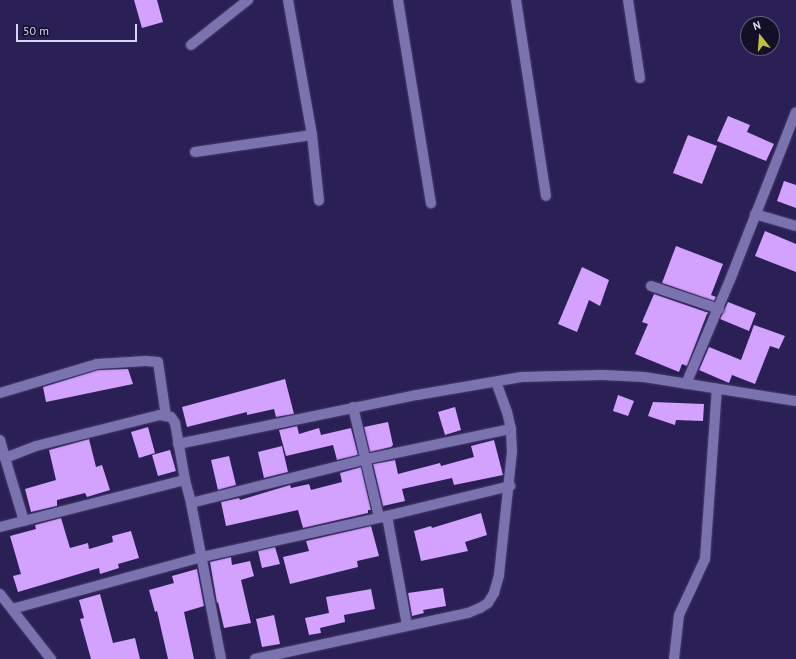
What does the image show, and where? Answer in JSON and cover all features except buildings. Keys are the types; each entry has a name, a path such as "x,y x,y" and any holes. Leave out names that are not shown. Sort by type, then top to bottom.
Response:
{"street":[{"path":"288,0 312,135 319,200"},
{"path":"398,0 431,203"},
{"path":"516,0 546,196"},
{"path":"628,0 640,78"},
{"path":"191,45 245,1"},
{"path":"686,384 718,309 755,214 793,130 796,112"},
{"path":"196,152 312,135"},
{"path":"755,214 796,226"},
{"path":"651,286 718,309"},
{"path":"0,393 97,364 146,360 158,362 166,416"},
{"path":"178,444 353,407 521,378 603,375 644,377 796,401"},
{"path":"255,659 468,613 488,603 494,593 499,575 510,486 512,451 511,429 496,382"},
{"path":"674,659 679,615 705,559 717,389"},
{"path":"353,407 383,517 407,625"},
{"path":"5,458 36,446 159,415 171,417 175,423 221,659"},
{"path":"191,503 366,459 511,429"},
{"path":"0,440 24,520"},
{"path":"0,527 185,480"},
{"path":"12,609 202,557 383,517 510,486"},
{"path":"0,594 51,659"}]}
